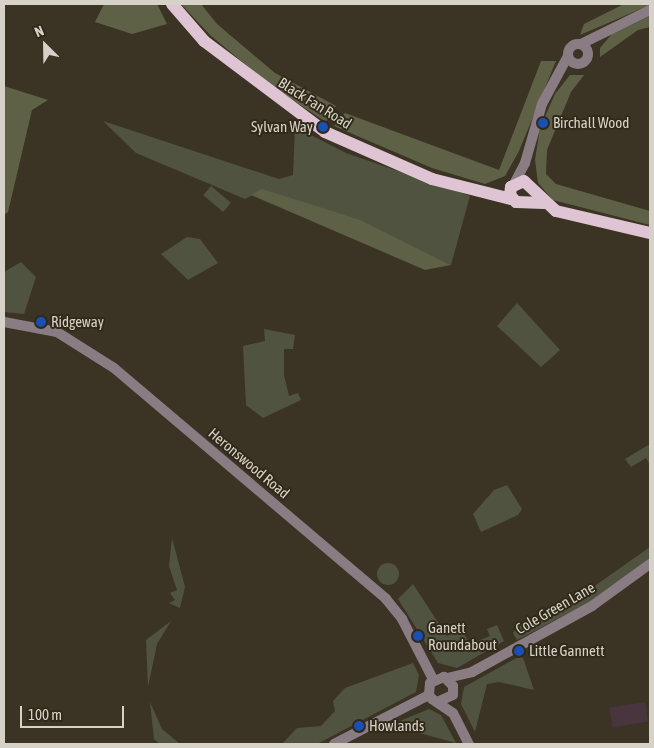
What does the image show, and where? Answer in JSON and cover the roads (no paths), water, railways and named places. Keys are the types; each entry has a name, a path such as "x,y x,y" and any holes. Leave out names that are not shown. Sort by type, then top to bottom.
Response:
{"main road":[{"name":"Black Fan Road","path":"172,4 204,41 326,132 432,179 496,195 512,190"},
{"path":"512,190 531,186"},
{"path":"527,203 531,186"},
{"path":"531,186 544,203 562,213 650,233"},
{"path":"512,190 527,203 544,203"}],"street":[{"path":"512,190 525,163 542,104 559,76 572,45 585,47 597,38 650,10"},
{"path":"559,76 576,64 586,60 585,47"},
{"path":"568,56 576,64"},
{"path":"525,163 531,186"},
{"name":"Heronswood Road","path":"4,322 57,332 114,368 386,599 402,619 433,679"},
{"name":"Cole Green Lane","path":"433,679 472,672 592,606 650,564"},
{"name":"Cole Green Lane","path":"453,693 472,672"},
{"path":"447,678 453,693 453,713"},
{"path":"433,679 433,698"},
{"path":"334,744 433,698 453,693"},
{"path":"433,698 453,713 469,744"}],"place":[{"name":"Birchall Wood","path":"543,123"},
{"name":"Sylvan Way","path":"323,127"},
{"name":"Ridgeway","path":"41,322"},
{"name":"Ganett Roundabout","path":"418,636"},
{"name":"Little Gannett","path":"519,651"},
{"name":"Howlands","path":"359,726"}]}
